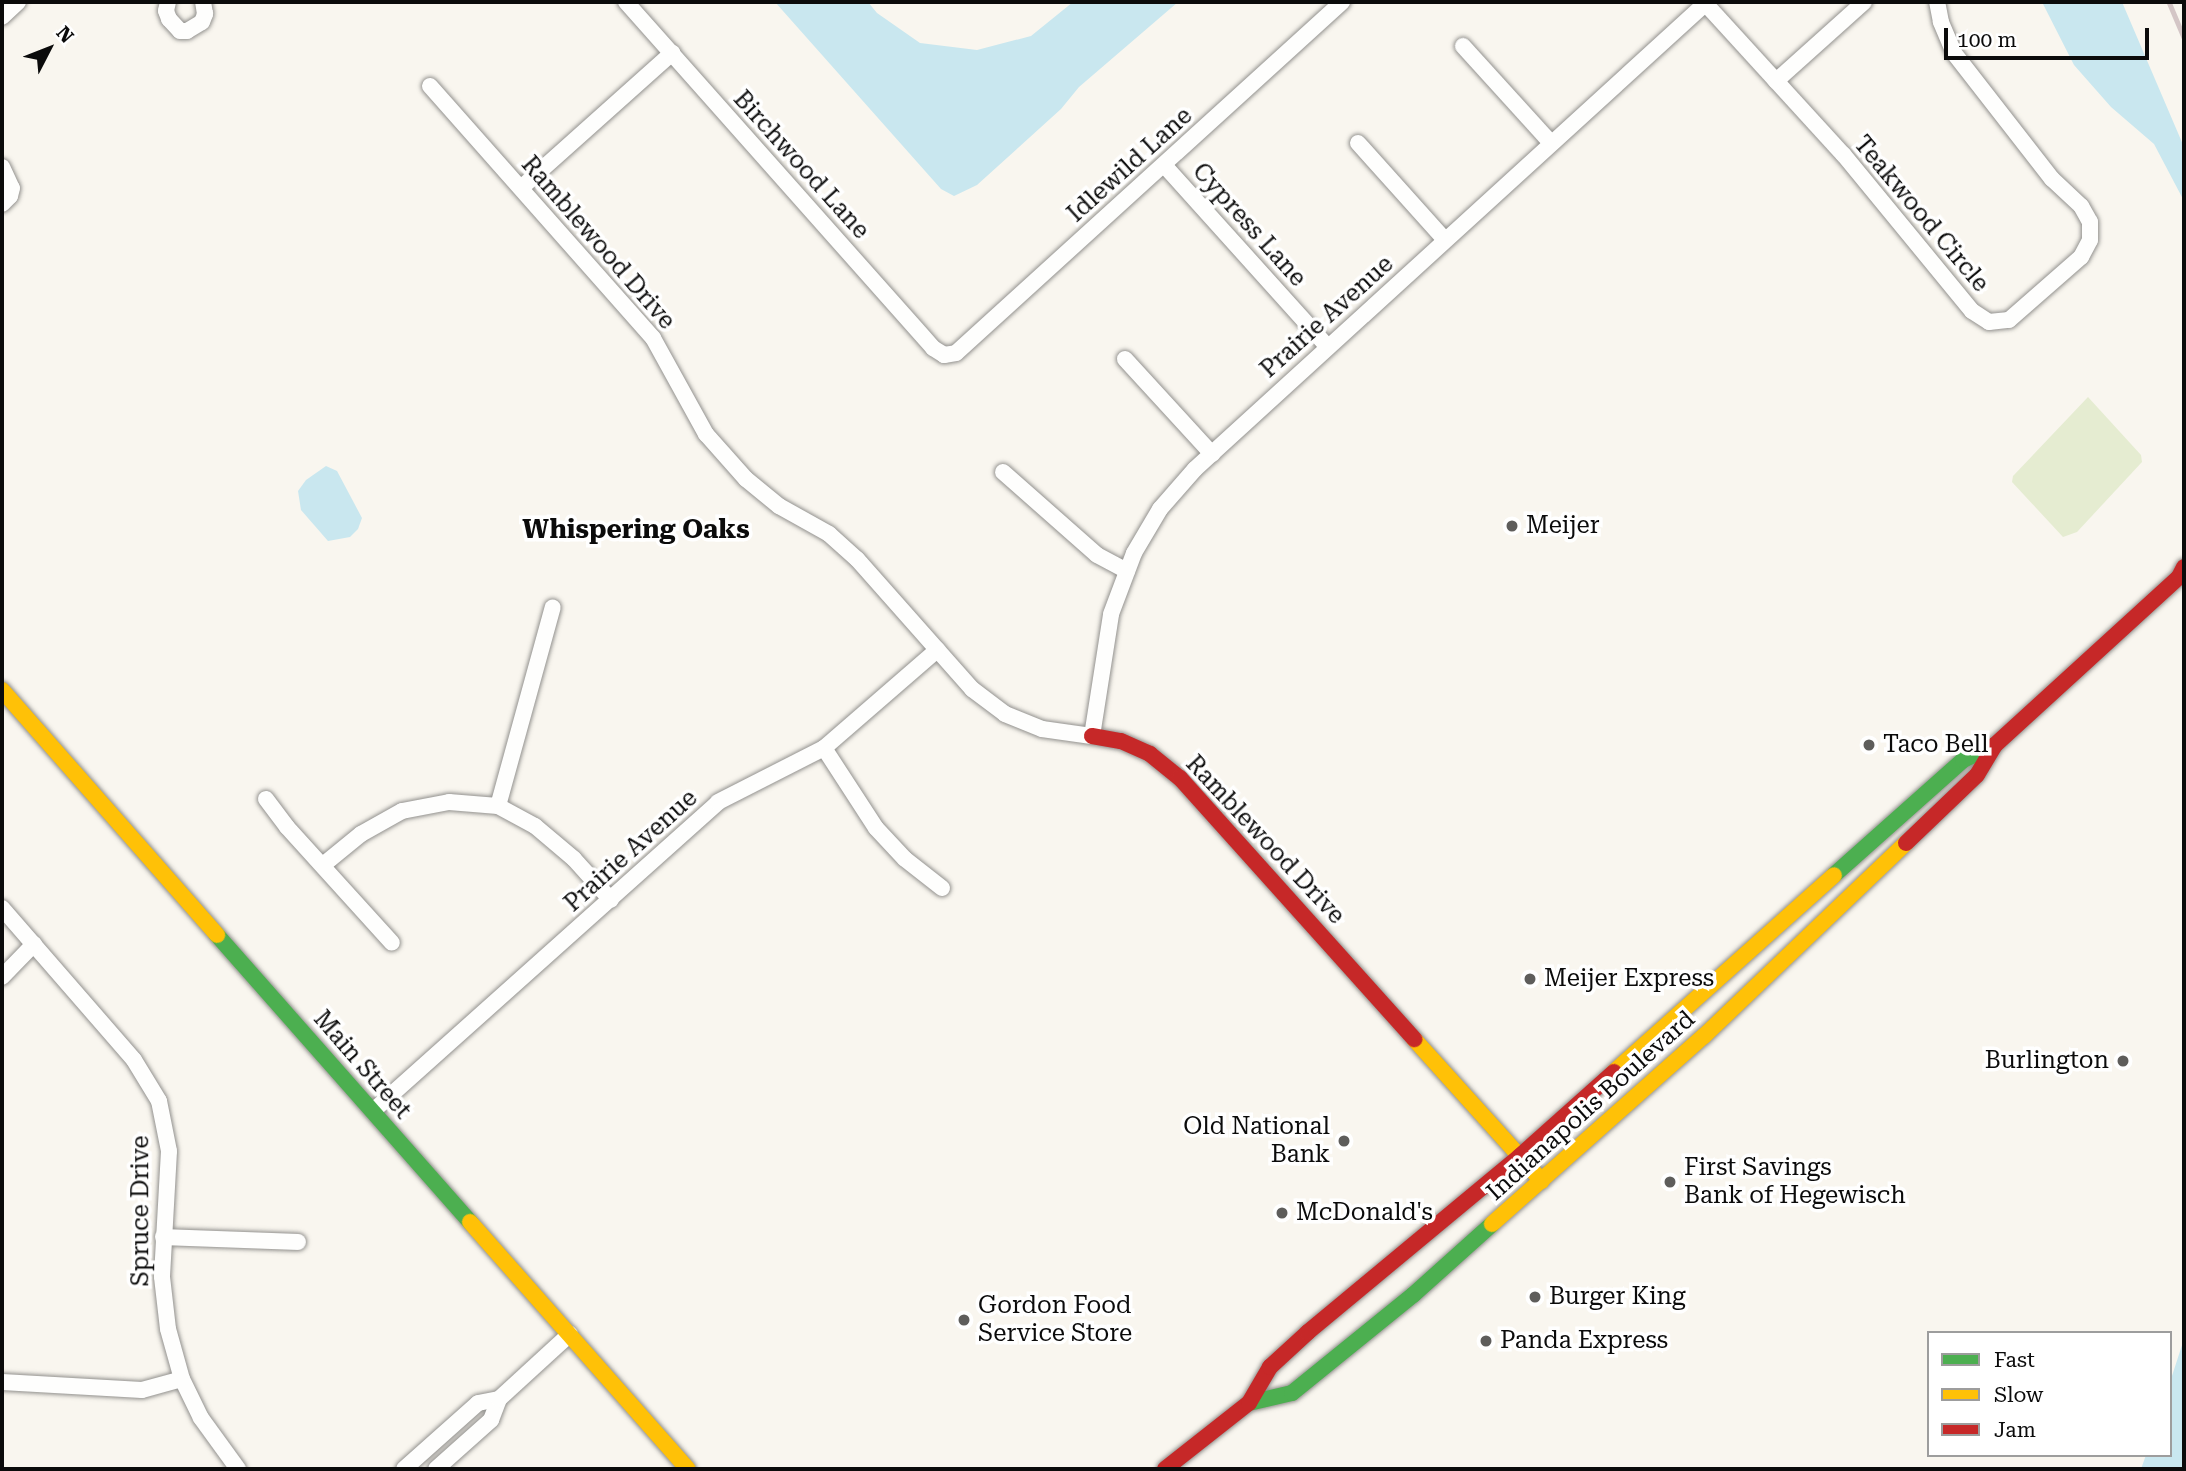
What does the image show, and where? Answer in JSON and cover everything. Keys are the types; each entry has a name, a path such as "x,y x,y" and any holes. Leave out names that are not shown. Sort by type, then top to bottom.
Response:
{"main road":[{"name":"Indianapolis Boulevard","path":"1249,1403 1292,1393 1413,1294 1542,1181 1704,1036 1977,775 1995,745 2182,573"},
{"name":"Main Street","path":"2,690 688,1469"},
{"name":"Ramblewood Drive","path":"1092,736 1121,741 1150,754 1180,778 1542,1181"},
{"name":"Indianapolis Boulevard","path":"1165,1469 1249,1403 1270,1367 1520,1156 1963,760 1995,745"}],"street":[{"path":"2,17 18,2"},
{"path":"168,2 166,11 169,19 180,31 187,31 202,22 205,14 203,2"},
{"name":"Birchwood Lane","path":"626,2 933,348 944,355"},
{"name":"Idlewild Lane","path":"944,355 956,353 1342,2"},
{"name":"Teakwood Circle","path":"1705,2 1843,154 1972,311 1989,322 2009,320 2081,257 2090,240 2090,222 2081,206 2052,179 1954,53 1941,22 1937,2"},
{"name":"Prairie Avenue","path":"1092,736 1111,614 1134,553 1160,509 1212,454 1705,2"},
{"path":"1776,81 1864,2"},
{"path":"1464,46 1551,143"},
{"path":"521,188 672,53"},
{"name":"Ramblewood Drive","path":"430,86 653,338 706,434 746,480 779,506 829,534 857,559 972,689 1005,714 1042,729 1092,736"},
{"path":"1358,143 1445,240"},
{"name":"Cypress Lane","path":"1164,165 1328,348"},
{"path":"2,167 12,188 10,196 2,204"},
{"path":"1125,359 1212,454"},
{"path":"1003,472 1097,555 1127,572"},
{"path":"498,806 552,607"},
{"name":"Prairie Avenue","path":"373,1111 718,802 824,748 937,650"},
{"path":"824,748 876,828 905,859 942,888"},
{"path":"267,799 287,827 392,943"},
{"path":"323,865 361,834 402,811 449,802 498,806 535,826 574,859 611,900"},
{"name":"Spruce Drive","path":"2,908 134,1060 159,1101 169,1151 162,1278 167,1329 183,1378 201,1418 238,1469"},
{"path":"2,977 34,944"},
{"path":"163,1237 298,1242"},
{"path":"436,1469 491,1420 499,1399 570,1334"},
{"path":"2,1382 142,1390 183,1378"},
{"path":"404,1469 478,1403 499,1399"}],"green space":[{"path":"2088,397 2141,455 2142,462 2077,532 2063,537 2012,482 2013,476"}],"water":[{"path":"775,2 868,2 877,13 920,43 977,50 1031,36 1073,2 1178,2 1079,87 1061,109 977,185 954,196 941,189"},
{"path":"2042,2 2122,2 2184,147 2184,201 2154,144 2111,107 2074,65"},
{"path":"326,466 337,471 362,518 358,529 350,537 328,541 301,510 298,491 306,480"},
{"path":"2184,1339 2184,1469 2141,1469 2145,1457 2172,1457 2172,1376"}],"railway":[{"path":"2169,2 2184,37"}],"traffic: fast":[{"path":"1834,875 1963,760 1995,745"},
{"path":"217,935 470,1222"},
{"path":"1249,1403 1292,1393 1413,1295 1492,1224"}],"traffic: slow":[{"path":"2,690 217,935"},
{"path":"1492,1224 1704,1036 1906,843"},
{"path":"1614,1072 1834,875"},
{"path":"1414,1039 1542,1181"},
{"path":"470,1222 688,1469"}],"traffic: jam":[{"path":"1906,843 1977,775 1995,745 2179,577 2184,567"},
{"path":"1092,736 1121,741 1150,754 1180,778 1414,1039"},
{"path":"1165,1469 1249,1403 1270,1367 1308,1332 1520,1156 1614,1072"}],"place":[{"name":"Meijer","path":"1512,526"},
{"name":"Taco Bell","path":"1869,745"},
{"name":"Meijer Express","path":"1530,979"},
{"name":"Burlington","path":"2123,1061"},
{"name":"Old National Bank","path":"1344,1141"},
{"name":"First Savings Bank of Hegewisch","path":"1670,1182"},
{"name":"McDonald's","path":"1282,1213"},
{"name":"Burger King","path":"1535,1297"},
{"name":"Gordon Food Service Store","path":"964,1320"},
{"name":"Panda Express","path":"1486,1341"}],"district":[{"name":"Whispering Oaks","path":"636,530"}]}
